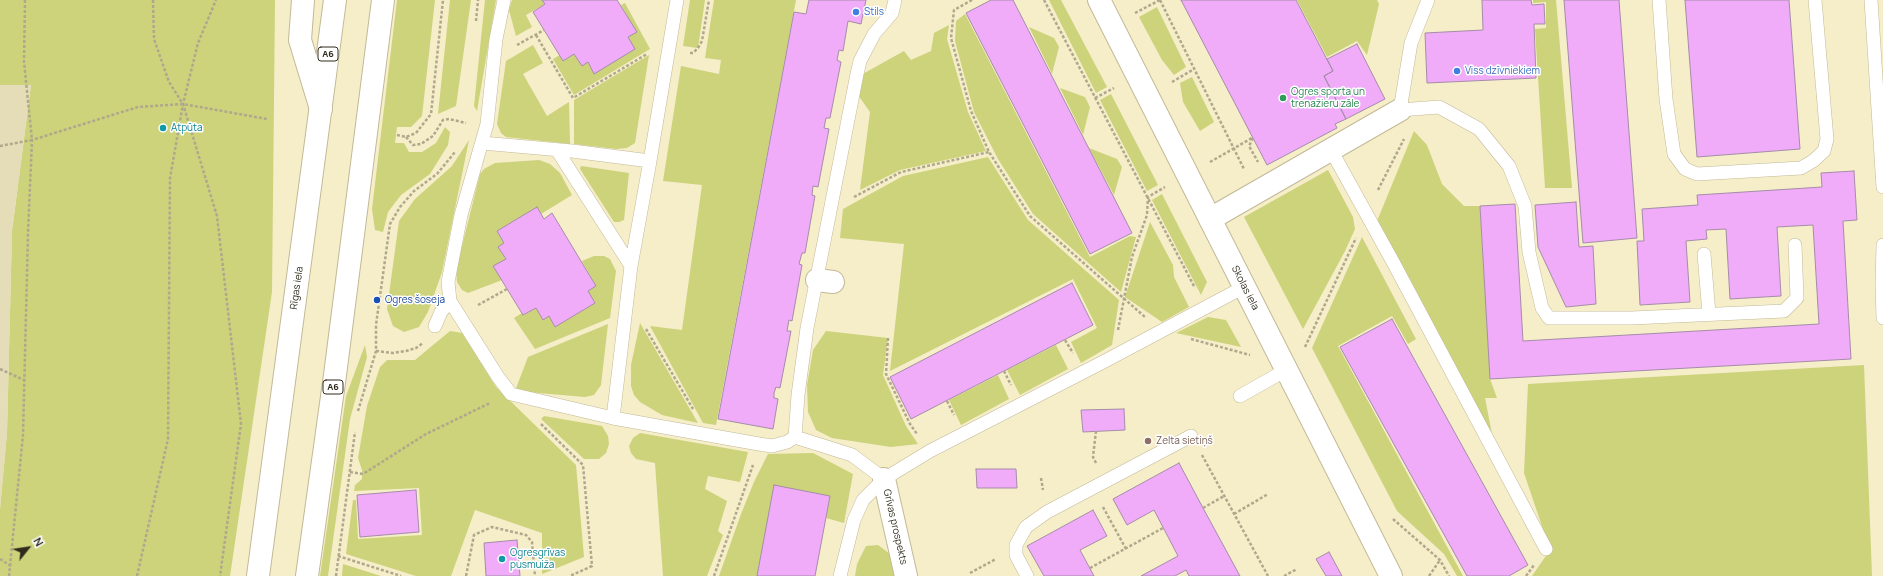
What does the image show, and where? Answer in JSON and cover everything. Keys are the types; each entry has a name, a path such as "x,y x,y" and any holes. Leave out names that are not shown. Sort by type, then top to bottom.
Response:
{"main road":[{"path":"303,0 300,40 321,109"},
{"name":"Rīgas iela","path":"258,576 335,0"},
{"name":"A6","path":"307,576 338,353 383,0"},
{"name":"Skolas iela","path":"1099,0 1390,576"},
{"path":"1210,219 1400,110"},
{"name":"Grīvas prospekts","path":"884,479 906,576"}],"lane":[{"path":"504,0 496,39 487,124 461,216 448,282 450,300 498,377 511,394 613,418 772,446 787,442 795,437 852,455 884,479"},
{"path":"613,418 631,266 650,161 676,0"},
{"path":"795,437 799,388 807,328 825,281 830,210 860,61 874,34 892,13 895,0"},
{"path":"1428,0 1411,44 1400,110 1439,107 1479,129 1509,166 1526,206 1530,259 1542,308 1549,318 1632,318 1784,310 1797,298 1795,246"},
{"path":"1659,0 1666,98 1674,154 1685,169 1697,174 1801,168 1824,151 1827,139 1815,0"},
{"path":"1871,0 1883,187"},
{"path":"482,143 650,161"},
{"path":"558,150 631,266"},
{"path":"1331,150 1393,262 1546,549"},
{"path":"1883,245 1883,318"},
{"path":"1704,254 1709,314"},
{"path":"840,576 854,520 863,500 884,479 930,451 1114,356 1244,286"},
{"path":"435,326 441,312 450,300"},
{"path":"1240,396 1286,370"},
{"path":"1027,576 1016,555 1016,545 1026,528 1047,512 1191,436"}],"path":[{"path":"9,576 23,435 32,140 24,62 25,0"},
{"path":"153,0 154,39 169,82 183,104 217,216 241,424 220,576"},
{"path":"137,576 168,439 170,178 183,104 198,43 216,0"},
{"path":"397,135 406,136 416,133 431,114 443,0"},
{"path":"475,23 478,0"},
{"path":"536,35 573,98 654,49 693,53 702,41 709,0"},
{"path":"972,0 954,10 951,38 971,111 989,152 1030,216 1161,331 1254,357"},
{"path":"1044,0 1205,308"},
{"path":"1133,14 1160,0 1255,193"},
{"path":"496,39 514,47 544,30"},
{"path":"1172,82 1194,69"},
{"path":"1095,98 1114,88"},
{"path":"0,146 32,140 138,107 183,104 267,119"},
{"path":"406,136 414,145 421,144 433,136 443,120 449,119 464,123 465,116"},
{"path":"1209,163 1253,138"},
{"path":"357,418 376,351 376,325 390,224 404,202 414,191 437,174 456,151"},
{"path":"830,210 901,172 989,152"},
{"path":"1148,197 1165,187"},
{"path":"1114,356 1123,297 1132,257 1147,215 1148,197"},
{"path":"459,315 507,289"},
{"path":"626,307 643,324 708,435"},
{"path":"376,351 393,352 416,348 429,338 435,326"},
{"path":"888,338 886,374 910,424 930,451"},
{"path":"0,369 24,380"},
{"path":"350,472 363,474 426,434 511,394"},
{"path":"533,399 534,417 583,465 592,566 570,576"},
{"path":"336,576 356,426"},
{"path":"1096,431 1093,457 1106,481"},
{"path":"1191,436 1268,576"},
{"path":"714,576 755,460 759,444"},
{"path":"1093,489 1126,549"},
{"path":"1234,514 1268,494"},
{"path":"1203,508 1224,496"},
{"path":"466,576 474,535 492,527 526,535 532,542 535,576"},
{"path":"1090,568 1163,528"},
{"path":"970,573 1016,549"},
{"path":"338,556 401,576"},
{"path":"0,559 10,566"},
{"path":"1429,576 1440,560"},
{"path":"1284,576 1297,569"}],"green space":[{"path":"0,0 275,0 272,292 230,576 0,576 0,509 7,433 12,231 31,85 0,85"},
{"path":"397,0 435,0 422,116 411,127 397,127 395,143 404,143 409,152 422,152 436,143 445,127 450,132 448,145 430,174 401,195 388,212 383,232 375,230 372,209"},
{"path":"450,0 471,0 456,106 438,114"},
{"path":"485,0 496,0 477,111 474,106"},
{"path":"512,0 542,0 545,4 526,15 532,27 516,36 509,10"},
{"path":"690,0 705,0 698,48 683,46"},
{"path":"714,0 796,0 716,425 703,423 650,326 682,330 702,185 663,181 681,66 719,74 721,60 705,58"},
{"path":"1049,0 1061,0 1107,87 1096,93"},
{"path":"1297,0 1377,0 1379,4 1367,55 1357,41 1327,57"},
{"path":"1533,0 1556,0 1572,188 1545,188 1535,29 1546,28 1546,2 1533,3"},
{"path":"625,3 650,49 574,95 553,59 560,55 563,61 574,54 582,65 588,62 595,73 628,37 636,32 621,5"},
{"path":"1157,7 1186,67 1174,75 1162,60 1139,17"},
{"path":"965,14 1090,257 1130,236 1136,237 1121,292 1033,214 998,159 974,112 955,41 956,21"},
{"path":"949,25 947,39 968,112 986,151 900,170 860,190 870,112 858,95 861,75 904,51 911,60 931,51 934,33"},
{"path":"1029,27 1054,38 1059,47 1052,74"},
{"path":"533,45 543,63 523,74 547,116 569,102 570,144 506,137 501,133 497,124 506,61"},
{"path":"649,55 635,143 627,148 616,149 574,144 574,100"},
{"path":"1192,77 1214,122 1200,131 1183,102 1180,83"},
{"path":"1060,88 1085,97 1090,107 1083,135"},
{"path":"1111,94 1158,185 1147,191 1100,100"},
{"path":"1414,131 1427,145 1442,184 1464,206 1480,206 1490,379 1497,398 1485,398 1496,455 1375,226"},
{"path":"469,140 442,272 428,312 419,327 404,332 393,326 387,309 399,221 415,199 452,166"},
{"path":"1089,148 1117,159 1122,167 1114,195"},
{"path":"988,157 1028,220 1119,300 1112,345 1081,363 1071,342 1097,328 1073,279 890,371 904,244 840,238 843,209 903,176"},
{"path":"539,160 550,164 560,173 572,195 541,214 537,207 497,231 504,243 498,247 506,259 493,266 502,280 468,293 462,290 457,282 456,270 480,174 484,169 495,163"},
{"path":"581,166 629,173 624,220 614,222 580,169"},
{"path":"1328,170 1353,217 1355,229 1345,251 1303,329 1244,217"},
{"path":"1162,194 1207,282 1201,295 1152,200"},
{"path":"1150,222 1173,265 1174,277 1189,307 1162,322 1125,297"},
{"path":"1362,237 1416,339 1408,344 1392,316 1338,346 1463,576 1457,576 1444,554 1397,511 1312,348"},
{"path":"594,256 604,256 610,259 616,271 610,318 535,349 514,318 522,313 524,315 536,308 543,319 549,316 555,327 595,303 588,291 596,286 582,261"},
{"path":"1208,317 1226,320 1241,347 1176,333"},
{"path":"640,323 698,423 662,415 640,402 634,395 631,386 631,365"},
{"path":"608,324 601,385 594,395 585,397 515,391 528,357"},
{"path":"450,331 462,333 496,387 576,465 584,557 542,574 542,533 475,510 451,576 416,576 346,554 353,500 356,500 358,539 422,535 419,488 354,491 355,485 362,479 362,470 358,458 367,406 380,367 387,360 415,360"},
{"path":"826,331 888,338 883,375 906,426 918,444 891,447 832,438 816,430 808,412 807,385 813,350"},
{"path":"365,345 367,357 350,419 328,576 320,576 346,396"},
{"path":"1056,345 1068,369 1020,395 1007,370"},
{"path":"1864,365 1872,576 1532,576 1550,550 1524,473 1528,384"},
{"path":"998,375 1009,399 961,425 949,400"},
{"path":"544,416 602,426 608,436 609,444 606,453 599,459 584,459 541,419"},
{"path":"640,433 748,452 740,482 708,476 705,489 727,501 718,531 723,535 707,576 663,576 655,463 636,459 631,453 629,446 633,438"},
{"path":"813,453 853,474 844,523 826,518 830,496 774,486 757,576 719,576 741,514 754,482 768,454"},
{"path":"878,545 890,554 896,576 855,576 857,564 866,546"},
{"path":"343,564 381,576 342,576"}],"sand":[{"path":"0,85 31,85 12,231 7,433 0,509"}],"building":[{"path":"542,0 617,0 637,32 628,37 635,49 594,74 588,62 582,66 574,54 563,61 533,12 545,4"},
{"path":"809,0 866,0 861,24 848,21 843,51 839,50 837,60 841,62 830,118 826,118 824,128 829,129 818,187 813,186 812,195 815,196 805,253 802,253 799,264 802,265 792,321 789,320 787,331 791,331 780,388 776,387 774,393 774,398 778,399 773,429 718,419 794,12 806,14"},
{"path":"991,0 1013,0 1132,233 1090,254 966,13"},
{"name":"Ogres sporta un trenažieru zāle","path":"1181,0 1296,0 1333,71 1324,76 1346,119 1335,124 1337,128 1267,165"},
{"path":"1482,0 1531,0 1532,5 1544,4 1545,24 1534,24 1536,78 1427,83 1425,33 1483,30"},
{"path":"1564,0 1619,0 1637,238 1583,243"},
{"path":"1685,0 1789,0 1800,149 1697,157"},
{"path":"1357,44 1385,99 1346,119 1324,76 1333,71 1327,59"},
{"path":"1854,171 1857,220 1843,221 1851,359 1490,379 1480,206 1515,204 1523,341 1819,324 1813,225 1777,227 1781,296 1730,299 1726,229 1706,230 1707,239 1686,241 1690,302 1640,305 1637,241 1644,241 1642,209 1698,205 1697,195 1822,187 1821,173"},
{"path":"1576,202 1579,247 1593,246 1596,304 1566,307 1538,247 1535,205"},
{"path":"537,207 544,219 552,213 596,286 588,291 595,303 555,327 549,316 543,320 536,308 523,315 493,266 506,259 498,247 504,243 497,231"},
{"path":"1072,283 1093,325 911,419 890,377"},
{"path":"1392,319 1528,565 1509,576 1467,576 1340,347"},
{"path":"1124,409 1125,430 1083,432 1081,410"},
{"path":"1179,463 1240,576 1189,576 1186,570 1175,576 1141,576 1178,556 1154,510 1127,525 1113,499"},
{"path":"976,469 1016,469 1017,488 977,488"},
{"path":"774,485 830,496 815,576 757,576"},
{"path":"416,490 419,532 360,537 357,495"},
{"path":"1093,510 1107,536 1080,550 1094,576 1044,576 1027,546"},
{"name":"Ogresgrīvas pusmuiža","path":"517,540 520,576 486,576 484,543"},
{"path":"1329,552 1342,576 1326,576 1316,559"}],"place":[{"name":"Stils","path":"856,12"},
{"name":"Viss dzīvniekiem","path":"1457,71"},
{"name":"Ogres sporta un trenažieru zāle","path":"1283,98"},
{"name":"Atpūta","path":"163,128"},
{"name":"Ogres šoseja","path":"377,300"},
{"name":"Zelta sietiņš","path":"1148,441"},
{"name":"Ogresgrīvas pusmuiža","path":"502,559"}]}
